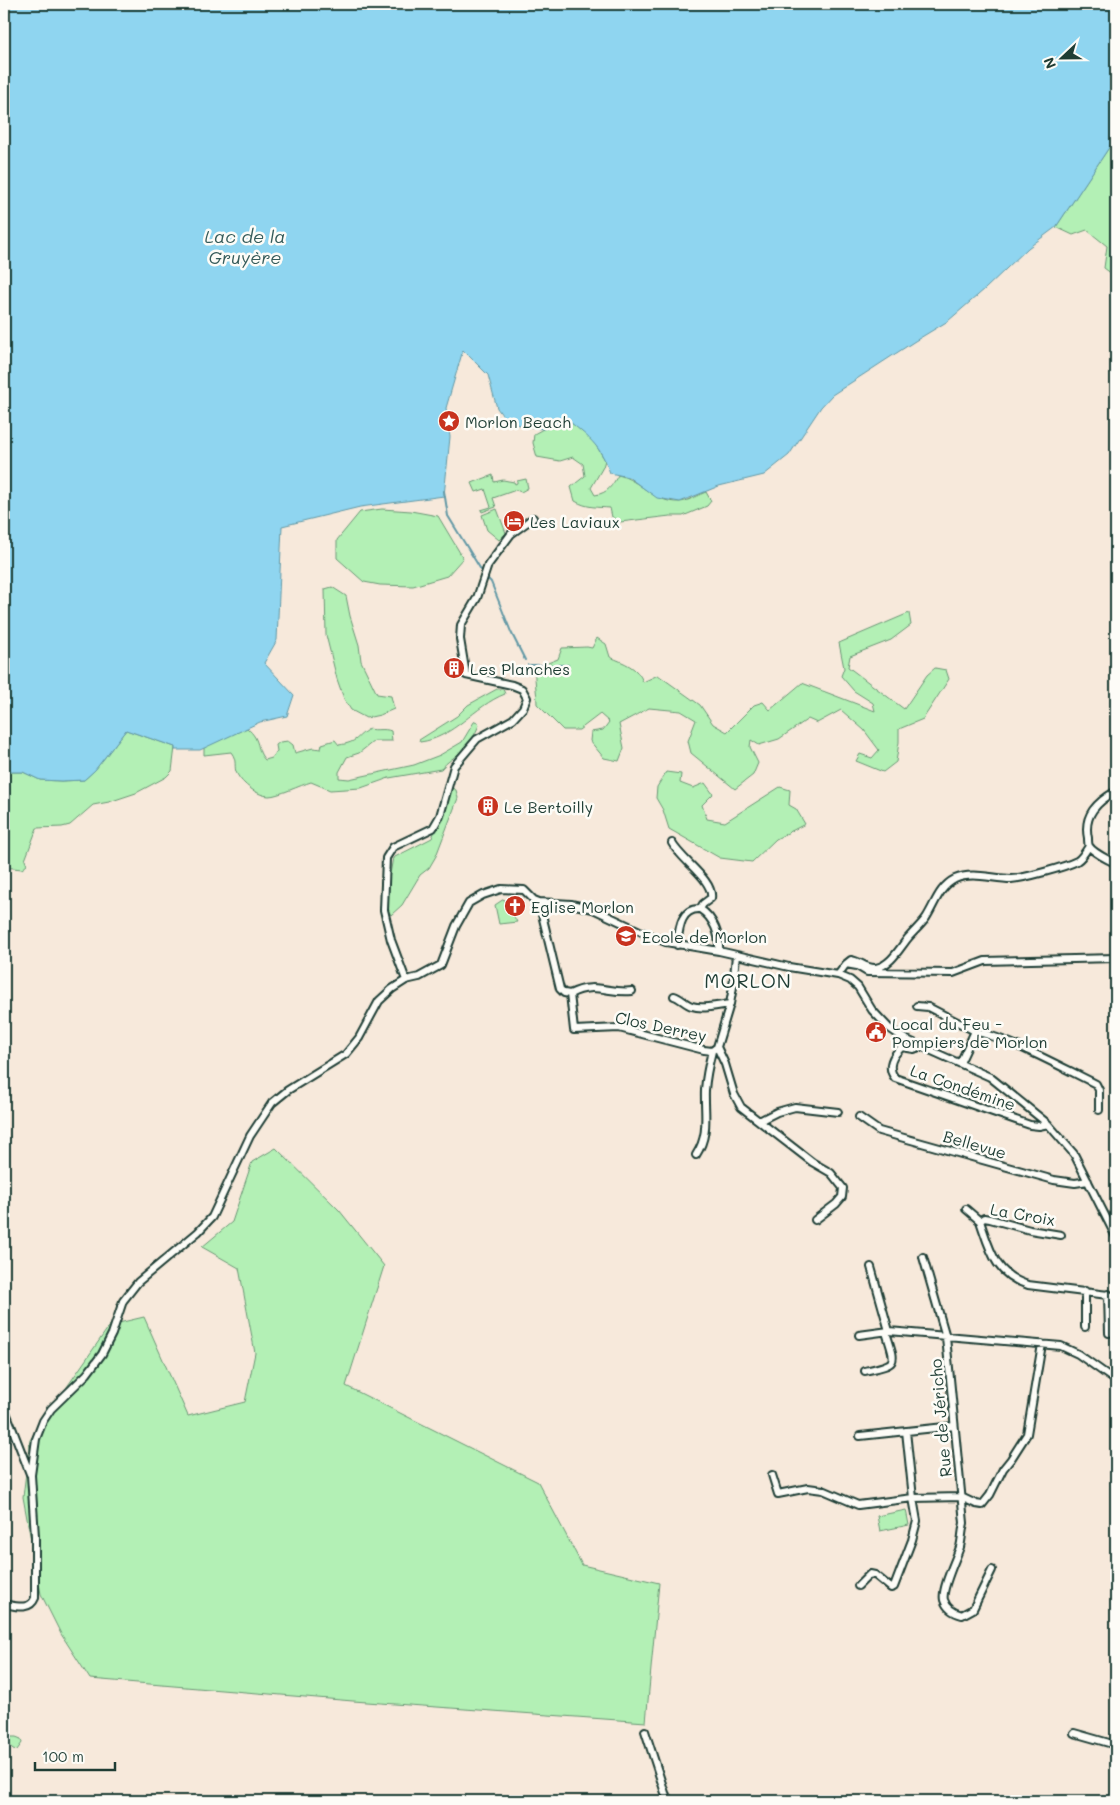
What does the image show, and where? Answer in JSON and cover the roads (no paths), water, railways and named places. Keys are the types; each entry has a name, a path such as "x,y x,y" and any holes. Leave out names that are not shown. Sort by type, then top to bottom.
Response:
{"street":[{"path":"406,980 391,940 384,910 386,858 393,848 413,836 433,828 440,816 454,766 477,740 513,719 523,708 526,698 522,689 466,675 460,639 461,625 478,598 488,565 510,534 533,518"},
{"path":"1116,791 1092,808 1087,819 1086,832 1089,846 1098,854 1116,864"},
{"path":"672,844 677,853 701,876 710,890 711,898 700,909"},
{"path":"838,974 851,960 856,960 867,967 875,968 887,963 924,920 944,886 955,879 973,876 1013,879 1054,869 1078,860 1089,846"},
{"path":"4,1604 31,1605 35,1598 35,1536 31,1475 36,1439 43,1421 51,1409 87,1374 102,1354 112,1334 122,1301 138,1282 198,1232 212,1217 250,1136 272,1103 288,1090 346,1054 359,1038 379,1001 406,980 418,977 441,965 456,926 469,903 483,895 501,889 524,890 534,900 539,902 582,905 646,934 677,945 719,951 789,967 838,974 850,980 858,987 872,1010 889,1028 905,1039 998,1082 1048,1124 1074,1154 1116,1237"},
{"name":"Clos Derrey","path":"539,902 560,989 564,993 570,994 580,989 606,988 626,992 632,991"},
{"path":"677,945 684,916 690,910 700,909 715,925 720,944 719,951"},
{"path":"696,1154 701,1147 705,1135 707,1112 705,1090 714,1049 730,1004 736,955"},
{"path":"846,964 857,966 867,972 953,973 985,961 1116,958"},
{"name":"Clos Derrey","path":"570,994 574,1030 619,1028 704,1050 714,1049"},
{"path":"674,996 679,997 691,1006 703,1007 730,1004"},
{"path":"917,1006 928,1007 975,1032 992,1036 1096,1084 1099,1090 1099,1110"},
{"path":"960,1063 975,1032"},
{"name":"La Condémine","path":"922,1046 914,1049 902,1047 895,1053 891,1064 891,1073 895,1078 1030,1125 1040,1126 1048,1124"},
{"path":"714,1049 722,1057 734,1094 741,1107 812,1162 830,1173 843,1188 842,1197 836,1204 815,1220"},
{"path":"759,1122 776,1112 795,1107 838,1112"},
{"name":"Bellevue","path":"859,1117 879,1131 1054,1180 1075,1183 1088,1181"},
{"name":"La Croix","path":"966,1210 980,1221 989,1247 1001,1270 1016,1281 1028,1285 1116,1296"},
{"name":"La Croix","path":"980,1221 984,1218 990,1219 1030,1230 1061,1235"},
{"name":"Rue de Jéricho","path":"924,1257 946,1337 964,1523 960,1545 945,1590 944,1599 948,1608 955,1613 962,1614 973,1608 992,1570"},
{"path":"865,1371 889,1365 894,1358 871,1267"},
{"path":"1085,1291 1085,1327"},
{"path":"1108,1294 1109,1334"},
{"name":"Rue de Jéricho","path":"859,1335 887,1332 946,1337"},
{"path":"946,1337 1062,1346 1078,1354 1116,1381"},
{"path":"961,1497 982,1505 990,1495 1003,1469 1027,1434 1042,1344"},
{"path":"4,1407 31,1475"},
{"path":"860,1436 954,1426"},
{"path":"858,1586 870,1574 875,1575 891,1588 894,1587 912,1540 917,1521 906,1431"},
{"name":"Rue de Jéricho","path":"772,1475 778,1494 808,1488 823,1490 858,1505 913,1498 961,1497"},
{"path":"645,1732 669,1801"},
{"path":"1074,1732 1116,1745"}],"water":[{"name":"Lac de la Gruyère","path":"4,4 1116,4 1116,137 1056,227 1028,248 948,321 832,395 821,407 789,455 764,475 719,486 680,502 657,498 628,477 610,473 599,450 584,433 570,422 543,429 508,423 497,408 488,375 463,350 446,408 450,437 444,496 360,507 282,526 277,640 264,663 294,695 287,716 260,722 200,750 175,750 175,747 126,730 95,770 84,780 40,780 23,772 4,772"}],"waterway":[{"path":"444,491 448,516 483,573"},
{"path":"487,578 491,582 511,632 525,660"},
{"path":"528,665 568,665"}],"place":[{"name":"Morlon Beach","path":"449,421"},
{"name":"Les Laviaux","path":"514,521"},
{"name":"Les Planches","path":"454,668"},
{"name":"Le Bertoilly","path":"488,806"},
{"name":"Eglise Morlon","path":"515,906"},
{"name":"Ecole de Morlon","path":"626,936"},
{"name":"Local du Feu - Pompiers de Morlon","path":"876,1032"}],"district":[{"name":"MORLON","path":"748,980"}]}
